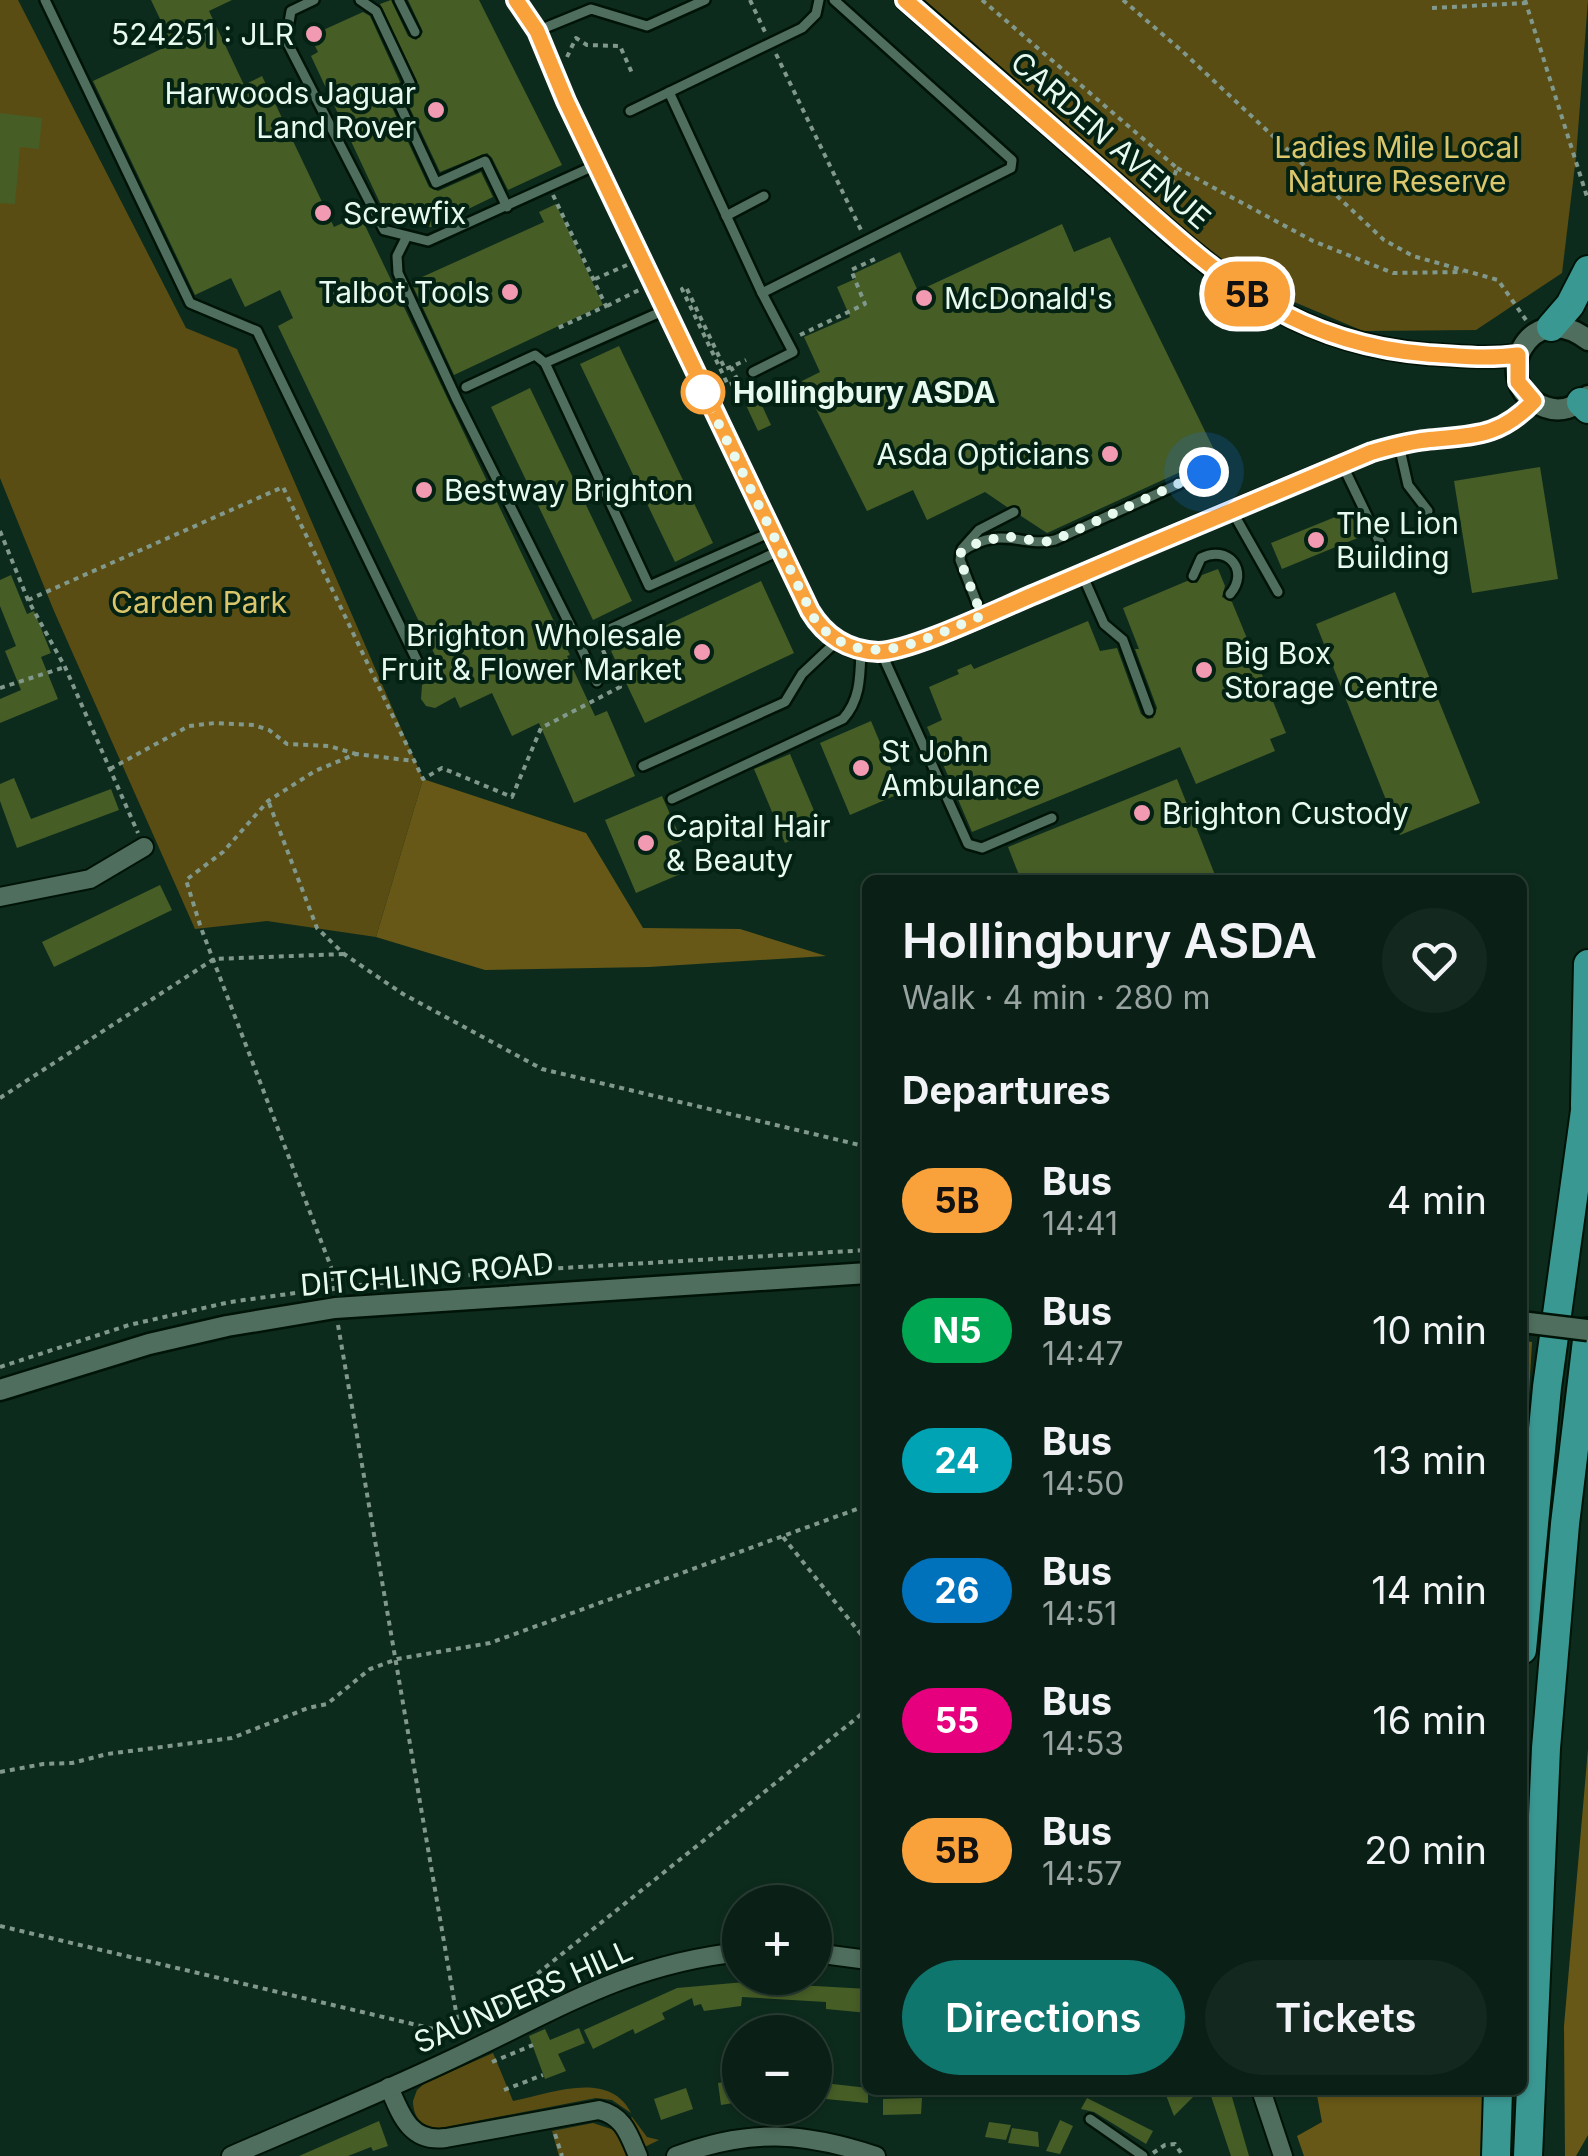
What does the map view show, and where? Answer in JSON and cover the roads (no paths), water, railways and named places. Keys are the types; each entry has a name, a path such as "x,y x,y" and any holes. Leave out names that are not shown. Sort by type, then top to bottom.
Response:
{"highway":[{"path":"1543,330 1570,305 1588,270"},
{"path":"1527,1599 1548,1386 1586,1097 1588,964"},
{"path":"1528,2156 1546,1748 1588,1331"},
{"path":"1496,2156 1498,2095"}],"street":[{"path":"516,0 537,31 771,532 816,622 836,641 881,652 982,616 1342,464 1399,444 1492,432 1515,420 1534,401"},
{"name":"CARDEN AVENUE","path":"906,0 1230,283 1268,308 1306,327 1385,349 1468,357 1518,355"},
{"path":"1586,402 1558,409 1534,401 1518,382 1518,355 1543,330 1564,327 1588,340"},
{"path":"0,897 90,880 144,847"},
{"name":"DITCHLING ROAD","path":"0,1390 149,1344 335,1308 862,1273"},
{"path":"1527,1323 1588,1331"},
{"name":"SAUNDERS HILL","path":"232,2156 470,2051 547,2010 682,1960 722,1954"},
{"path":"832,1955 862,1959"},
{"path":"389,2087 404,2122 428,2138 600,2110 610,2112 623,2124 638,2156"},
{"path":"1263,2095 1284,2156"},
{"path":"676,2156 723,2140 787,2135 824,2140 876,2156"}],"lane":[{"path":"45,0 190,302 257,331 421,669"},
{"path":"314,0 291,11 286,40 384,230 428,241 596,164"},
{"path":"360,0 376,11 410,84 397,98 436,183 485,161 506,206"},
{"path":"399,0 415,32"},
{"path":"537,31 593,4 648,26 705,0"},
{"path":"630,111 810,22 818,0"},
{"path":"762,292 948,201 1013,164 834,0"},
{"path":"668,92 793,352 753,372"},
{"path":"726,216 764,196"},
{"path":"406,238 397,256 398,273 597,682"},
{"path":"546,363 665,310"},
{"path":"466,386 535,355 546,363 649,586 771,532"},
{"path":"1399,444 1408,485 1428,511"},
{"path":"1342,464 1383,548"},
{"path":"961,552 1004,536 1055,540 1204,472"},
{"path":"1232,511 1278,592"},
{"path":"982,616 963,571 961,552 980,530 1014,512"},
{"path":"579,644 780,550"},
{"path":"1193,576 1204,556 1224,555 1234,562 1238,572 1236,587 1230,594"},
{"path":"1082,574 1104,624 1123,640 1149,712"},
{"path":"642,766 785,702 802,674 836,641"},
{"path":"672,799 843,719 856,701 860,649"},
{"path":"881,652 968,844 982,848 1052,818"},
{"path":"1090,2118 1146,2156"}],"place":[{"name":"524251 : JLR","path":"314,34"},
{"name":"Harwoods Jaguar Land Rover","path":"436,110"},
{"name":"Screwfix","path":"323,213"},
{"name":"Talbot Tools","path":"510,292"},
{"name":"McDonald's","path":"924,298"},
{"name":"Hollingbury ASDA","path":"703,392"},
{"name":"Asda Opticians","path":"1110,454"},
{"name":"Bestway Brighton","path":"424,490"},
{"name":"The Lion Building","path":"1316,540"},
{"name":"Brighton Wholesale Fruit & Flower Market","path":"702,652"},
{"name":"Big Box Storage Centre","path":"1204,670"},
{"name":"St John Ambulance","path":"861,768"},
{"name":"Brighton Custody","path":"1142,813"},
{"name":"Capital Hair & Beauty","path":"646,843"}],"park label":[{"name":"Ladies Mile Local Nature Reserve","path":"1397,164"},
{"name":"Carden Park","path":"199,602"}]}
